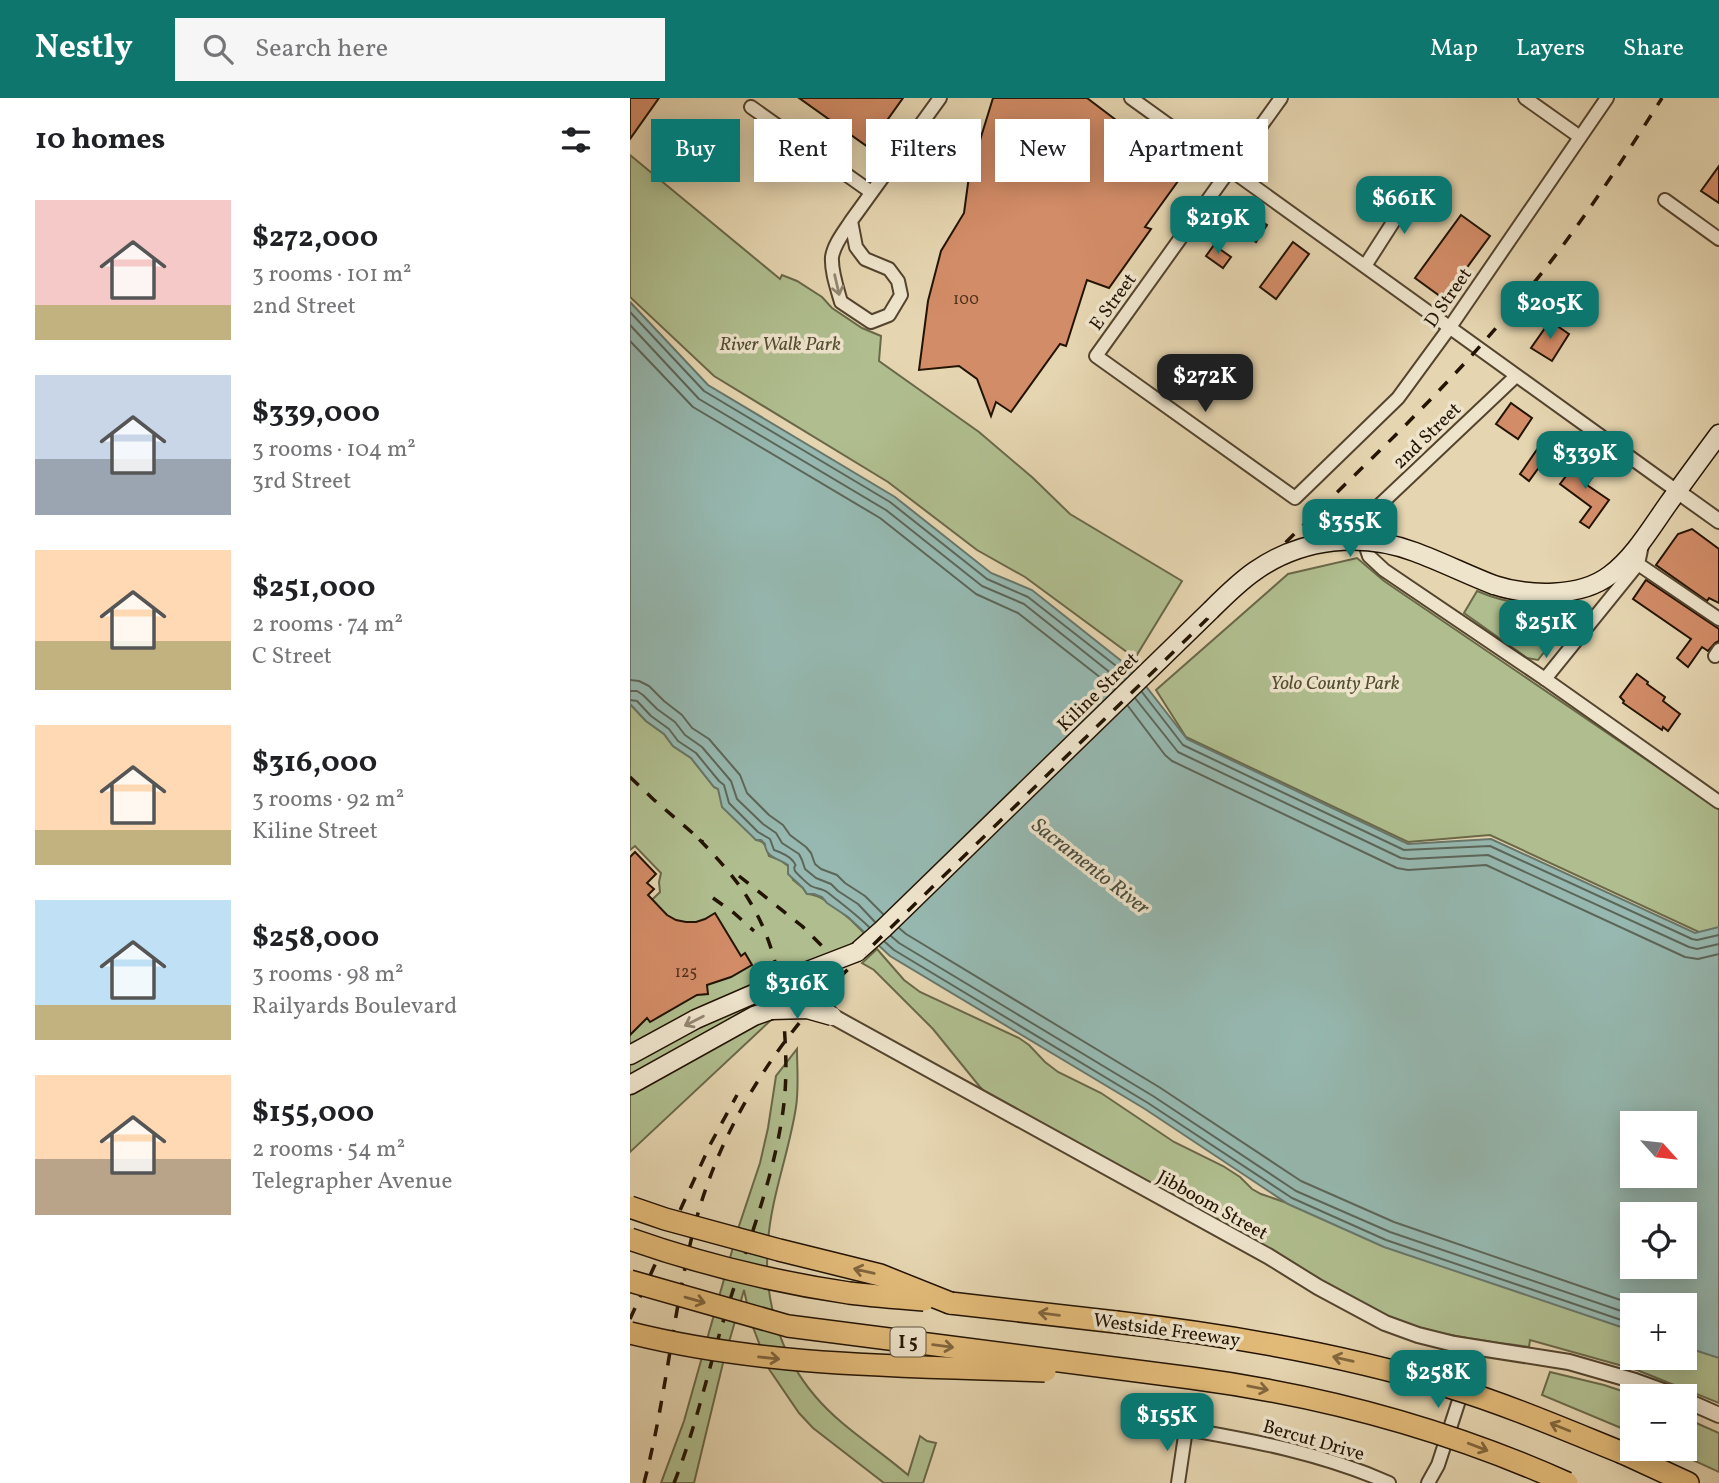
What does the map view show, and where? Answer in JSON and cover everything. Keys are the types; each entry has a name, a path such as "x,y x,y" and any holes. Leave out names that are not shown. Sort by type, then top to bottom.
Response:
{"highway":[{"path":"630,1207 754,1244 880,1275 950,1303"},
{"name":"Westside Freeway","path":"630,1239 760,1276 849,1293 1178,1329 1288,1347 1388,1370 1449,1387 1554,1425 1688,1483"},
{"name":"I 5","path":"630,1281 788,1326 1236,1384 1298,1396 1374,1414 1471,1445 1567,1483"},
{"path":"630,1333 701,1349 821,1363 1191,1378"}],"main road":[{"name":"Kiline Street","path":"630,1085 754,1016 809,996 825,975 883,929 1233,589 1269,562 1309,545 1349,540 1369,541 1414,551 1494,586 1521,592 1547,593 1583,587 1609,576 1644,539 1719,434"},
{"path":"630,1055 696,1019 774,984 857,952"},
{"path":"771,1010 807,1009 832,1016"}],"street":[{"path":"851,222 856,247 865,259 889,269 898,281 901,295 889,316 871,322 841,302 832,256 840,237 940,98"},
{"path":"1131,98 1160,119"},
{"name":"E Street","path":"1266,119 1281,98"},
{"path":"1525,98 1580,137"},
{"name":"D Street","path":"1295,498 1398,398 1450,327 1606,98"},
{"path":"751,107 872,192"},
{"name":"E Street","path":"1221,182 1096,356 1295,498"},
{"path":"1247,182 1719,521"},
{"path":"1365,266 1415,188"},
{"path":"1665,200 1719,239"},
{"name":"2nd Street","path":"1516,376 1368,516 1361,532 1369,556 1384,570 1719,802"},
{"path":"1545,680 1638,564 1644,539"},
{"path":"1638,564 1719,619"},
{"path":"756,993 781,991 809,996"},
{"name":"Jibboom Street","path":"809,996 821,1003 832,1016 1385,1323 1454,1344 1569,1363 1643,1384"},
{"path":"1428,1483 1437,1465 1476,1348"},
{"path":"1697,1405 1719,1415"},
{"name":"Bercut Drive","path":"1178,1483 1186,1429 1268,1443 1389,1483"}],"green space":[{"name":"River Walk Park","path":"630,155 651,172 651,182 663,182 780,279 782,275 797,281 862,328 881,336 879,361 979,432 1070,514 1182,581 1135,658 1025,577 977,550 888,482 714,376 630,297"},
{"name":"Yolo County Park","path":"1357,558 1384,581 1719,809 1719,928 1701,933 1490,835 1408,842 1186,737 1156,690 1288,574"},
{"path":"1477,591 1528,605 1581,604 1538,660 1527,658 1464,613"},
{"path":"630,704 646,721 664,734 673,746 691,758 756,840 763,843 769,856 788,866 793,880 807,894 829,903 864,933 630,1152 630,921 660,892 661,873 635,846 630,850"},
{"path":"877,949 904,980 920,992 1019,1038 1058,1072 1101,1093 1174,1142 1223,1166 1261,1194 1620,1318 1620,1365 1530,1340 1529,1347 1460,1337 1409,1325 1354,1299 996,1103 933,1029 874,970 862,963"},
{"path":"797,1049 796,1107 768,1242 768,1283 776,1324 792,1362 815,1396 848,1428 908,1475 920,1436 936,1443 923,1483 884,1483 813,1428 799,1413 769,1369 751,1322 744,1290 694,1483 661,1483 684,1421 739,1226 760,1163 776,1076"},
{"path":"1697,1339 1719,1345 1719,1403 1697,1394 1697,1384 1672,1384 1637,1370 1697,1370"},
{"path":"1550,1372 1620,1390 1620,1428 1542,1395"},
{"path":"1697,1423 1719,1433 1719,1472 1695,1461"}],"water":[{"name":"Sacramento River","path":"630,302 708,385 895,497 991,573 1032,590 1134,671 1187,739 1408,844 1491,839 1695,933 1719,927 1719,1358 1697,1351 1697,1293 1620,1293 1620,1327 1384,1247 1288,1204 1145,1109 890,956 822,897 807,894 788,874 788,865 770,855 761,840 756,840 722,807 718,789 691,758 673,746 664,734 646,721 630,704"}],"building":[{"path":"630,98 659,98 630,139"},
{"path":"799,98 903,98 888,119 866,119 866,146 852,136 852,119 829,119"},
{"path":"993,98 1087,98 1115,119 1104,119 1104,182 1177,182 1145,227 1151,229 1109,288 1087,280 1066,346 1060,344 1011,412 996,402 991,416 977,379 959,366 919,370 928,301 941,251 964,213 968,182 981,182 981,137"},
{"path":"1719,166 1719,203 1701,191"},
{"path":"1245,210 1267,225 1256,242 1234,227"},
{"path":"1461,215 1490,236 1444,299 1415,278"},
{"path":"1293,242 1309,254 1276,299 1260,287"},
{"path":"1214,245 1231,257 1223,268 1206,256"},
{"path":"1550,321 1569,334 1552,361 1531,348"},
{"path":"1511,403 1532,418 1518,439 1496,424"},
{"path":"1543,441 1553,448 1529,481 1520,474"},
{"path":"1579,459 1596,472 1587,485 1609,500 1589,528 1580,522 1591,507 1560,484"},
{"path":"1692,529 1719,549 1719,603 1709,598 1707,601 1656,565 1678,534"},
{"path":"1646,580 1719,629 1719,641 1708,651 1702,647 1688,667 1677,658 1691,639 1633,599"},
{"path":"1637,674 1665,697 1663,701 1680,714 1668,731 1663,727 1662,730 1623,703 1620,697"},
{"path":"635,852 656,874 647,883 654,889 648,895 667,915 676,920 696,922 715,913 741,956 745,953 752,965 731,977 707,985 708,994 697,995 650,1022 647,1018 630,1035 630,857"}],"railway":[{"path":"644,1483 658,1420 680,1291 704,1193 732,1127 788,1037 835,982 1388,442 1459,369 1527,292 1563,245 1662,98"},
{"path":"630,777 703,842"},
{"path":"674,1483 768,1180 780,1129 786,1083 781,993 766,934 741,888 697,837"},
{"path":"739,876 802,926 829,953"},
{"path":"713,898 754,931"},
{"path":"630,1319 711,1143 737,1095"}]}
